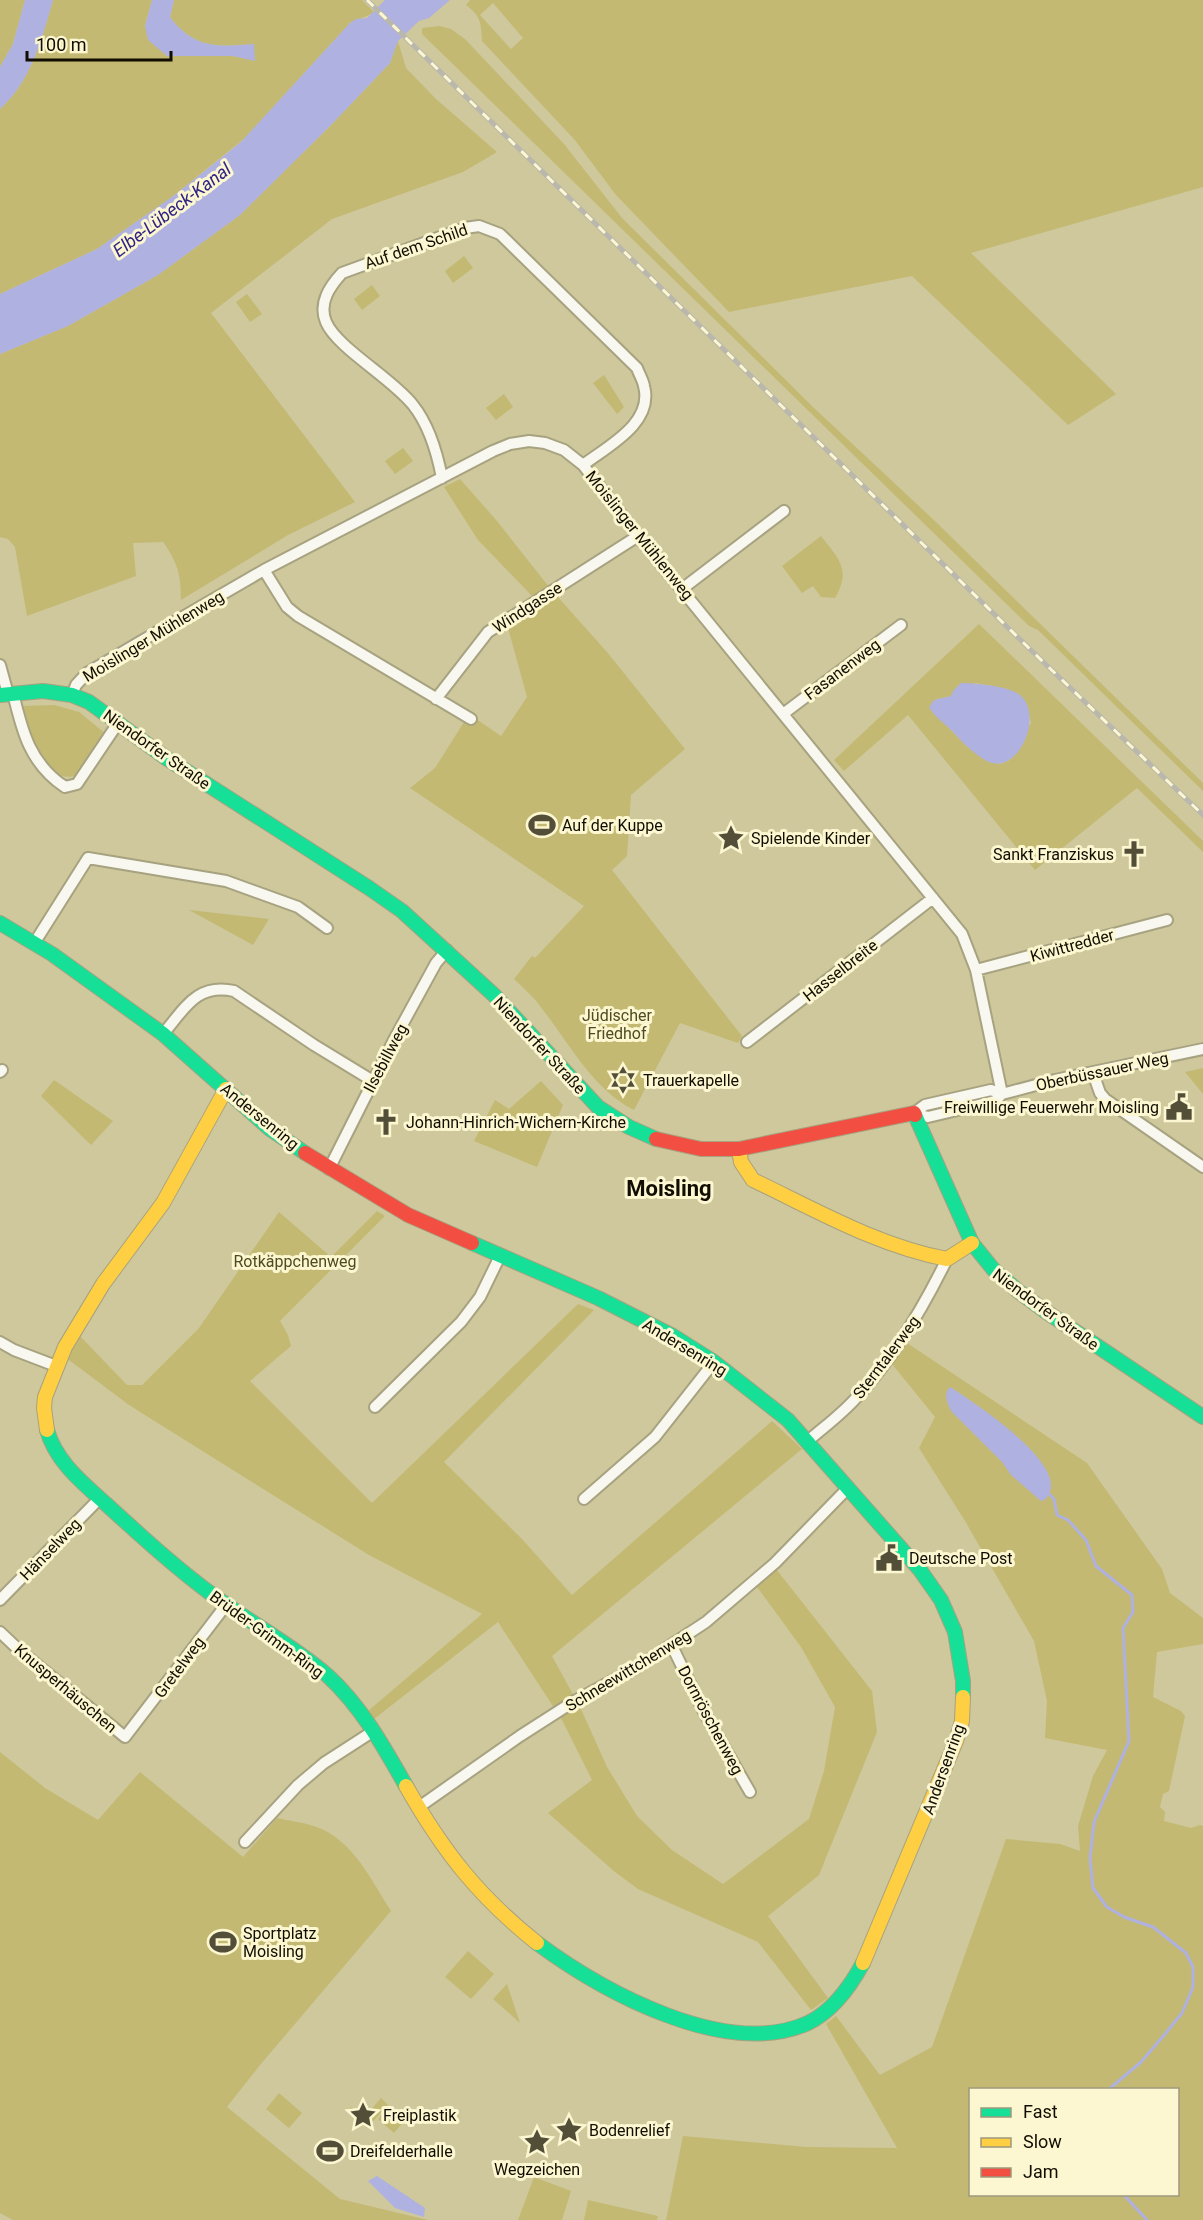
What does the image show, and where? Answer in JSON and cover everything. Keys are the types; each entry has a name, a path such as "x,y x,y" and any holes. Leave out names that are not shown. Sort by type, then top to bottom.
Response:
{"street":[{"name":"Auf dem Schild","path":"442,478 429,434 415,407 399,388 339,340 326,322 324,302 331,285 342,273 465,228 479,226 500,234 637,368 645,388 645,404 636,424 583,465"},
{"name":"Moislinger Mühlenweg","path":"72,695 76,685 87,673 264,570 503,447 529,441 545,443 564,450 583,465 638,536 962,934 976,970 1002,1094"},
{"path":"682,589 784,511"},
{"name":"Windgasse","path":"436,699 488,632 638,536"},
{"path":"264,570 287,607 298,616 471,719"},
{"name":"Fasanenweg","path":"783,714 901,625"},
{"path":"0,665 7,694 29,746 39,762 55,780 65,787 77,784 118,723"},
{"path":"7,694 43,691 72,695"},
{"name":"Niendorfer Straße","path":"72,695 89,702 174,763 402,911 495,996 585,1094 611,1117 637,1132 669,1143 695,1148 739,1149"},
{"path":"35,942 88,858 226,881 298,907 327,928"},
{"name":"Hasselbreite","path":"747,1042 933,898"},
{"name":"Kiwittredder","path":"976,970 1167,920"},
{"name":"Andersenring","path":"0,923 35,942 163,1034 270,1129 329,1169 408,1215 598,1298 673,1336 714,1362 771,1406 808,1442 920,1570 941,1600 955,1632 962,1674 962,1721 953,1749 870,1950 855,1981 838,2001 826,2010"},
{"name":"Ilsebillweg","path":"329,1169 436,963 447,950"},
{"path":"163,1034 201,993 220,988 234,991 314,1045 373,1081"},
{"name":"Oberbüssauer Weg","path":"739,1149 914,1113 928,1117 995,1101 1002,1094 1203,1049"},
{"path":"1093,1073 1100,1093 1105,1099 1203,1167"},
{"name":"Brüder-Grimm-Ring","path":"226,1089 168,1196 99,1291 58,1359 43,1402 46,1431 57,1454 160,1554 226,1605 318,1668 339,1688 372,1732 440,1842 462,1872 524,1932 563,1962 623,1997 712,2029 749,2035 771,2034 808,2023 826,2010"},
{"path":"739,1149 741,1162 748,1175 769,1189 887,1243 920,1254 947,1259 972,1243 914,1113"},
{"name":"Niendorfer Straße","path":"972,1243 994,1272 1026,1298 1203,1417"},
{"path":"375,1407 461,1322 480,1297 500,1256"},
{"name":"Sterntalerweg","path":"808,1442 856,1398 888,1359 927,1300 947,1259"},
{"path":"0,1342 14,1350 56,1366"},
{"path":"584,1499 661,1430 714,1362"},
{"name":"Schneewittchenweg","path":"419,1808 520,1736 573,1702 672,1646 706,1622 754,1582 847,1489"},
{"name":"Hänselweg","path":"0,1600 100,1498"},
{"name":"Gretelweg","path":"132,1729 226,1605"},
{"name":"Knusperhäuschen","path":"0,1632 124,1737 132,1729"},
{"name":"Dornröschenweg","path":"672,1646 705,1714 750,1792"},
{"path":"245,1842 298,1785 324,1763 372,1732"}],"green space":[{"path":"0,0 25,0 13,44 0,67"},
{"path":"53,0 152,0 145,26 167,56 233,56 254,60 254,44 229,46 207,44 188,35 170,17 174,0 362,0 374,12 350,23 245,138 172,197 97,249 0,294 0,109 20,86 34,59"},
{"path":"470,0 1203,0 1203,187 971,253 1116,394 1068,425 912,276 729,312 616,195 574,139 482,41 479,20 466,5","holes":["493,3 523,38 511,49 480,15"]},
{"path":"440,26 451,29 465,39 564,144 622,218 813,407 937,523 1203,783 1203,791 1038,630 1029,626 422,34 422,28"},
{"path":"398,41 406,68 436,99 497,152 463,172 332,219 211,313 355,502 288,535 181,600 178,570 163,542 133,543 136,576 27,616 15,547 8,539 0,537 0,354 68,326 158,275 240,215 390,63"},
{"path":"464,256 473,268 453,283 445,271"},
{"path":"372,285 380,296 362,310 354,299"},
{"path":"247,294 262,314 250,322 236,302"},
{"path":"604,375 624,407 617,414 593,383"},
{"path":"504,394 513,407 496,420 486,408"},
{"path":"403,448 413,461 395,474 385,461"},
{"name":"Jüdischer Friedhof","path":"460,479 497,521 549,587 607,652 685,749 631,795 627,856 612,870 742,1036 738,1043 680,1023 634,1110 619,1101 593,1077 537,1002 514,979 532,956 535,958 584,906 410,788 435,768 469,714 501,736 527,697 507,624 538,604 478,540 444,487"},
{"path":"821,536 841,564 843,571 840,588 835,598 821,597 813,586 802,593 782,566"},
{"path":"979,624 1203,841 1203,852 1137,788 1035,870 908,715 844,771 834,760","holes":["976,683 1013,692 1024,702 1028,711 1031,723 1010,760 1000,764 990,762 969,748 942,721 934,700 952,696"]},
{"path":"54,705 79,712 106,734 90,762 76,775 69,777 62,776 49,768 38,755 28,733 21,706"},
{"path":"189,910 269,919 253,945"},
{"path":"1203,1068 1203,1094 1185,1072"},
{"path":"54,1080 113,1121 91,1145 41,1096"},
{"path":"541,1081 563,1105 537,1167 474,1141 495,1100 509,1109"},
{"name":"Rotkäppchenweg","path":"377,1211 385,1216 280,1321 291,1346 250,1381 372,1503 578,1304 594,1310 444,1462 522,1539 572,1595 772,1421 802,1449 552,1656 581,1709 607,1767 637,1816 672,1850 723,1884 809,1819 824,1771 835,1707 801,1647 757,1587 776,1569 872,1691 877,1732 819,1875 768,1916 828,1998 811,2010 758,1942 638,1889 615,1872 548,1813 592,1780 562,1720 498,1622 374,1719 368,1711 482,1614 369,1555 129,1405 65,1357 79,1335 127,1385 142,1385 199,1328 279,1212 331,1257"},
{"path":"907,1343 1087,1463 1162,1569 1170,1593 1203,1618 1203,1644 1157,1652 1153,1697 1181,1711 1185,1716 1169,1791 1163,1794 1160,1807 1165,1812 1164,1821 1191,1828 1203,1826 1203,2220 666,2220 683,2136 806,2147 897,2148 826,2024 836,2016 880,2075 932,2047 1006,1839 1060,1844 1080,1851 1078,1826 1093,1776 1107,1750 1045,1738 1047,1701 1034,1641 965,1521 919,1448 935,1417 892,1364"},
{"path":"0,1752 45,1788 98,1820 140,1772 243,1857 277,1818 305,1823 328,1832 350,1850 391,1911 227,2107 340,2199 428,2220 13,2220 0,2213"},
{"path":"468,1951 494,1974 471,1999 445,1977"},
{"path":"507,1984 520,2023 493,1999"},
{"path":"279,2093 302,2113 289,2128 266,2109"},
{"path":"381,2098 388,2105 367,2128 348,2110 351,2107 364,2118"},
{"path":"389,2106 405,2120 394,2133 378,2119"},
{"path":"534,2177 571,2191 562,2220 518,2220"},
{"path":"588,2200 658,2216 657,2220 584,2220"}],"water":[{"path":"25,0 53,0 34,59 20,86 0,109 0,67 13,44"},
{"path":"152,0 174,0 170,17 188,35 207,44 229,46 254,44 255,61 233,56 167,56 148,40 145,26"},
{"name":"Elbe-Lübeck-Kanal","path":"385,0 450,0 429,18 419,21 398,41 390,63 240,215 158,275 68,326 0,354 0,294 97,249 172,197 241,142 350,23 356,19 367,18"},
{"path":"961,683 1003,688 1015,692 1024,700 1029,711 1026,738 1020,750 1011,759 1001,763 984,759 931,711 929,707 934,700 951,696"},
{"path":"950,1387 1010,1430 1039,1459 1048,1473 1051,1486 1046,1499 1041,1501 1011,1475 1002,1462 951,1411 946,1395"},
{"path":"377,2176 425,2208 424,2217 395,2208 368,2181"}],"waterway":[{"path":"1049,1494 1054,1499 1057,1515 1068,1520 1086,1540 1096,1566 1132,1595 1133,1612 1123,1628 1129,1741 1094,1822 1090,1858 1093,1888 1107,1907 1124,1917 1153,1927 1186,1953 1193,1967 1193,1987 1182,2013 1141,2062 1110,2088"},
{"path":"1125,2196 1147,2220"}],"railway":[{"path":"367,0 1036,655 1203,815"}],"traffic: fast":[{"path":"0,695 43,691 72,695 89,702 166,758 369,888 402,911 495,996 598,1107 629,1127 656,1139"},
{"path":"0,923 52,954 163,1034 270,1129 305,1153"},
{"path":"915,1115 972,1243 993,1269 1045,1311 1203,1417"},
{"path":"472,1243 598,1298 673,1336 714,1362 788,1420 920,1570 941,1600 955,1632 963,1681 963,1697"},
{"path":"47,1430 51,1442 71,1471 172,1563 228,1606 327,1675 351,1700 371,1728 406,1786"},
{"path":"537,1943 595,1981 666,2015 703,2027 740,2033 775,2032 808,2023 817,2018 840,1998 863,1963"}],"traffic: slow":[{"path":"47,1430 45,1397 65,1347 103,1284 163,1203 226,1089"},
{"path":"739,1149 741,1162 753,1180 872,1236 921,1253 947,1259 972,1243"},
{"path":"863,1963 956,1741 962,1721 963,1697"},
{"path":"406,1786 448,1852 463,1871 497,1908 537,1943"}],"traffic: jam":[{"path":"656,1139 701,1149 739,1149 914,1113 915,1115"},
{"path":"305,1153 408,1215 472,1243"}],"place":[{"name":"Auf der Kuppe","path":"542,825"},
{"name":"Spielende Kinder","path":"731,838"},
{"name":"Sankt Franziskus","path":"1134,854"},
{"name":"Trauerkapelle","path":"623,1080"},
{"name":"Freiwillige Feuerwehr Moisling","path":"1179,1107"},
{"name":"Johann-Hinrich-Wichern-Kirche","path":"386,1122"},
{"name":"Deutsche Post","path":"889,1558"},
{"name":"Sportplatz Moisling","path":"223,1942"},
{"name":"Freiplastik","path":"363,2115"},
{"name":"Bodenrelief","path":"569,2130"},
{"name":"Wegzeichen","path":"537,2142"},
{"name":"Dreifelderhalle","path":"330,2151"}],"district":[{"name":"Moisling","path":"669,1188"}]}
